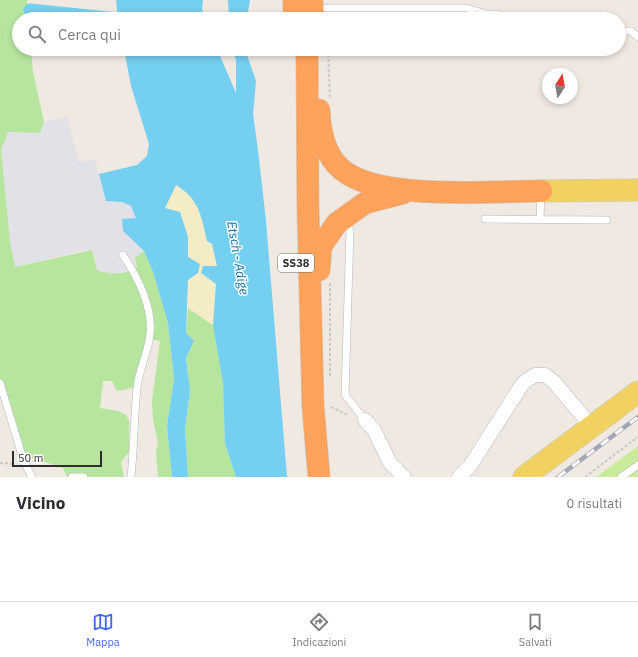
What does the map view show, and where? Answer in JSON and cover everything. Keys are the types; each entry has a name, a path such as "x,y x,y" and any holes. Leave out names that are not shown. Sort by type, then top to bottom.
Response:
{"highway":[{"path":"294,0 294,12"},
{"name":"SS38","path":"295,56 294,165 297,318 303,477"},
{"name":"SS38","path":"307,56 308,201 320,286 313,406 319,477"},
{"path":"316,56 323,142 333,159 347,174 371,185 410,191 541,191"},
{"path":"320,286 318,277 321,246 337,223 366,203 410,191"}],"main road":[{"path":"541,191 638,190"},
{"path":"524,477 638,392"}],"street":[{"path":"459,477 470,466 523,383 535,375 545,375 554,382 592,427"},
{"path":"365,420 374,430 390,463 404,477"}],"lane":[{"path":"315,7 466,8 476,12"},
{"path":"626,31 631,31 638,37"},
{"path":"540,219 541,191"},
{"path":"485,219 607,220"},
{"path":"350,230 345,395 365,420"},
{"path":"123,255 134,270 149,315 149,339 137,387 131,477"},
{"path":"0,383 25,464 32,477"},
{"path":"621,477 638,465"},
{"path":"72,477 84,477"}],"path":[{"path":"328,56 330,100"},
{"path":"320,286 330,384"},
{"path":"331,404 331,408 365,420"},
{"path":"584,477 638,437"},
{"path":"0,463 25,464"}],"shaded area":[{"path":"67,117 79,162 95,159 106,201 122,202 131,206 137,218 122,219 123,231 144,251 135,258 137,267 134,270 108,274 97,270 93,250 81,251 15,267 10,242 1,150 8,132 40,133 44,122"}],"green space":[{"path":"0,0 27,0 28,12 12,12 12,56 32,56 33,72 44,122 40,133 8,132 1,150 10,242 15,267 92,250 97,270 101,272 123,273 137,267 135,258 144,251 153,272 168,323 174,379 167,426 172,477 158,477 156,452 158,443 153,420 152,401 160,341 149,339 137,387 117,391 112,381 103,381 100,408 118,411 126,415 129,420 129,452 121,462 124,477 67,477 63,468 33,458 25,464 0,383"},
{"path":"188,308 213,325 223,384 225,444 236,477 188,477 185,429 190,391 186,358 194,342 186,333"},
{"path":"638,446 638,477 596,477"}],"sand":[{"path":"176,185 195,203 201,216 207,241 212,244 217,266 203,266 201,273 216,284 213,325 188,308 188,280 198,273 188,257 188,237 165,208"}],"water":[{"path":"116,0 203,0 203,12 117,12"},
{"path":"228,0 250,0 248,12 229,12"},
{"name":"Etsch - Adige","path":"125,56 220,56 236,93 236,60 234,56 247,56 256,81 253,114 266,221 287,477 236,477 225,444 223,384 213,325 216,284 201,273 203,266 217,266 212,244 207,241 201,216 195,203 176,185 165,208 180,212 188,237 188,257 200,264 198,273 188,280 186,333 194,341 186,358 190,391 185,429 188,477 172,477 167,426 174,379 168,323 153,272 144,251 123,231 122,219 136,218 131,206 122,202 106,201 99,174 137,165 147,156 149,144 131,86"}],"waterway":[{"path":"30,10 50,12"}],"railway":[{"path":"558,477 638,417"}]}
